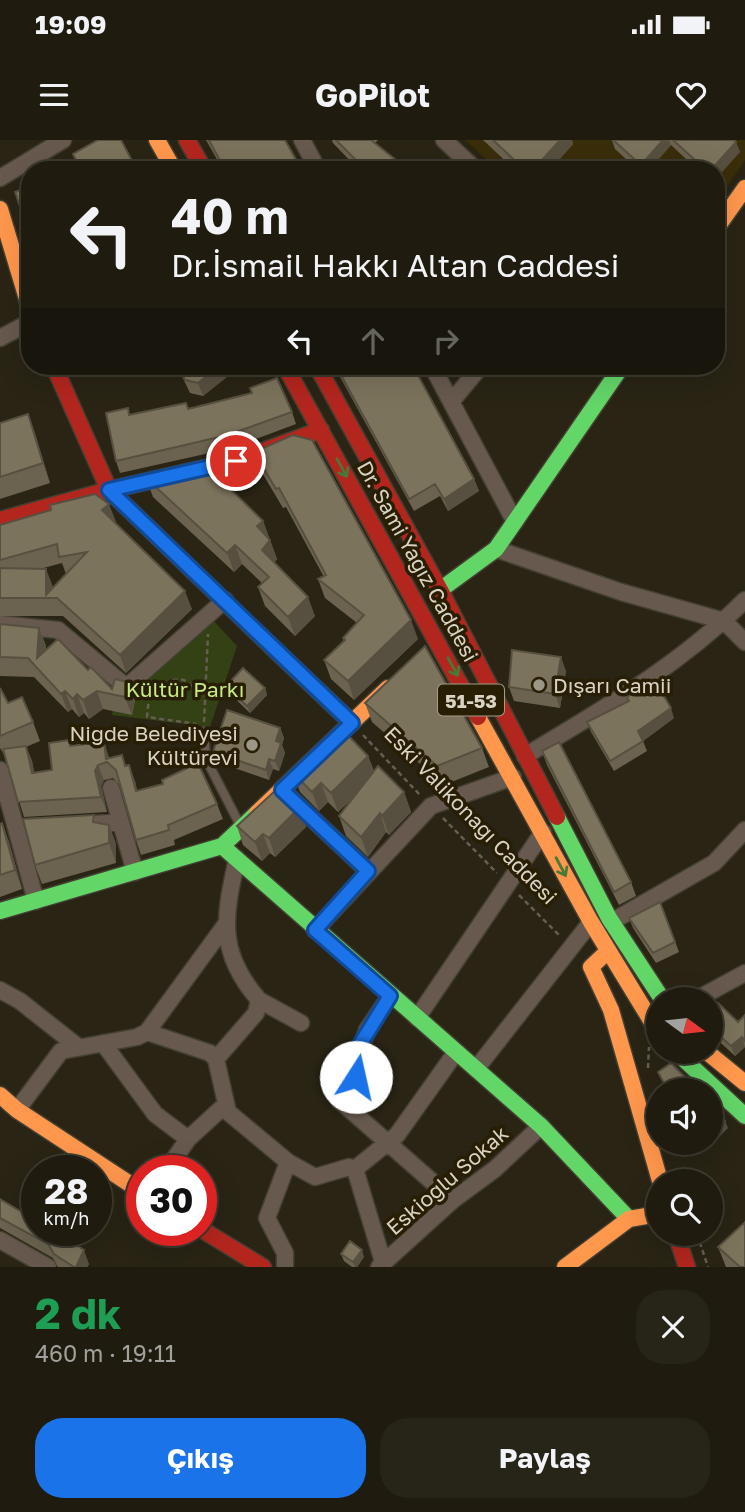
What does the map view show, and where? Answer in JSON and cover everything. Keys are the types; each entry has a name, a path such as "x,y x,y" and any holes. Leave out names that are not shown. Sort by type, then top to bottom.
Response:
{"street":[{"path":"28,161 63,140"},
{"path":"157,140 169,161"},
{"path":"187,140 199,161"},
{"path":"302,140 313,161"},
{"path":"444,140 466,161"},
{"path":"0,178 21,165"},
{"path":"725,216 745,188"},
{"path":"0,209 21,279"},
{"path":"0,338 21,327"},
{"path":"58,375 109,490 352,723"},
{"name":"Dr. Sami Yağız Caddesi","path":"290,375 434,645 513,777 591,922 646,1014"},
{"name":"Dr. Sami Yağız Caddesi","path":"322,375 440,590 611,922 654,987"},
{"path":"437,375 515,522"},
{"path":"451,402 474,375"},
{"path":"440,590 496,549 616,375"},
{"path":"0,520 109,490 236,461 321,430"},
{"path":"496,549 621,592 724,621 745,642"},
{"path":"0,624 58,630 124,685 145,681 225,600"},
{"path":"525,756 639,688 724,621 745,600"},
{"path":"0,911 222,846 400,677"},
{"path":"0,770 24,828 36,901"},
{"path":"315,930 431,806 513,777"},
{"path":"111,788 135,872"},
{"path":"282,790 368,871"},
{"path":"69,825 121,822"},
{"path":"611,922 714,863 745,830"},
{"path":"417,1018 543,832"},
{"path":"222,846 541,1126 629,1219"},
{"path":"237,859 226,924 228,945 234,964 259,1000 301,1023"},
{"path":"476,1069 591,922"},
{"path":"17,1110 61,1051 137,1037 147,1032 226,924"},
{"path":"608,951 591,967 611,1010 657,1169"},
{"path":"719,987 745,973"},
{"path":"0,990 20,1001 77,1046"},
{"path":"390,996 367,1030 361,1043 358,1071 339,1100 453,1200"},
{"path":"216,1059 256,1013 259,1000"},
{"path":"147,1032 177,1045 202,1050 216,1059 224,1106 236,1120 288,1161 316,1177 349,1167 355,1169"},
{"path":"103,1043 155,1114 188,1139"},
{"path":"355,1169 390,1142 416,1111 456,1052"},
{"path":"689,1064 745,1116"},
{"path":"721,1064 745,1083"},
{"path":"0,1096 126,1182"},
{"path":"177,1155 188,1139 224,1106"},
{"name":"Eskioğlu Sokak","path":"381,1265 453,1200 495,1169 541,1126"},
{"path":"285,1267 285,1253 267,1218 288,1161"},
{"path":"355,1169 381,1265"},
{"path":"565,1267 629,1219 646,1216"},
{"path":"217,1239 264,1267"},
{"path":"0,1240 48,1267"},
{"path":"680,1246 687,1267"}],"lane":[{"path":"204,728 206,759 242,828"}],"path":[{"path":"205,618 209,625 204,728 147,717 145,681 164,688 171,681 182,680 191,685 194,692 205,693"},
{"name":"Eski Valikonağı Caddesi","path":"352,723 571,947"},
{"path":"648,1072 650,1064"},
{"path":"701,1246 708,1267"}],"shaded area":[{"path":"465,140 745,140 745,160 725,190 725,161 488,161"}],"green space":[{"name":"Kültür Parkı","path":"210,617 237,646 210,727 112,715 114,701"}],"building":[{"path":"98,140 121,140 132,161 76,161 73,154"},
{"path":"209,140 285,140 297,161 220,161"},
{"path":"336,140 371,140 396,160 395,161 357,161"},
{"path":"493,140 560,140 541,161 515,161"},
{"path":"613,140 663,140 645,161 637,161"},
{"path":"673,140 736,142 719,161 696,161"},
{"path":"21,190 21,210 15,192"},
{"path":"182,375 208,375 198,383 185,380"},
{"path":"341,375 418,375 474,479 444,499 435,484 409,499"},
{"path":"277,378 292,412 228,435 116,461 106,413 128,408 129,415 186,403 188,409 252,393 250,388"},
{"path":"28,414 43,463 0,477 0,423"},
{"path":"293,435 312,440 411,620 348,681 324,660 345,640 343,638 364,615 318,579 326,575 279,488 276,489 254,452"},
{"path":"191,465 197,477 211,470 263,521 257,526 270,540 262,550 308,597 288,617 258,587 269,577 235,545 227,553 146,478"},
{"path":"95,494 109,504 102,510 185,591 120,655 57,598 0,598 0,568 46,569 46,595 87,552 59,557 57,544 0,560 0,525 51,510 50,505"},
{"path":"0,624 39,628 37,658 58,639 88,670 91,667 112,689 115,679 128,682 125,697 97,691 83,700 77,694 73,699 65,691 61,694 28,658 0,657"},
{"path":"425,646 482,748 437,766 365,703"},
{"path":"512,650 561,657 555,694 509,687"},
{"path":"243,668 265,688 247,706 226,686"},
{"path":"655,681 671,708 638,731 643,741 610,761 587,722 629,701 627,697"},
{"path":"0,688 8,703 22,697 33,722 0,736"},
{"name":"Niğde Belediyesi Kültürevi","path":"227,710 280,728 276,741 281,743 275,761 269,759 266,770 213,752"},
{"path":"340,727 368,756 331,793 321,783 312,792 293,773"},
{"path":"69,740 70,746 104,742 106,759 122,755 125,766 129,765 136,791 163,784 162,780 198,763 217,804 168,825 169,830 136,840 116,770 107,762 98,765 95,771 101,797 18,802 3,749 26,746 32,773 52,770 49,743"},
{"path":"559,742 631,882 614,892 542,751"},
{"path":"378,766 404,792 382,816 380,813 361,837 339,816"},
{"path":"278,788 299,808 269,838 263,834 255,842 237,826"},
{"path":"94,815 93,822 109,825 109,843 35,865 23,819"},
{"path":"2,823 15,870 0,875 0,824"},
{"path":"660,902 675,942 653,953 629,918"},
{"path":"723,1008 738,1022 745,1015 745,1041 742,1037 731,1046 723,1039"},
{"path":"672,1064 686,1078 661,1078 658,1072"},
{"path":"0,1199 21,1211 21,1229 0,1218"},
{"path":"745,1222 745,1267 740,1267 718,1247 723,1246 723,1242"},
{"path":"350,1241 362,1250 353,1262 341,1254"},
{"path":"49,1246 77,1246 84,1250 76,1267 54,1254"}],"traffic: fast":[{"path":"440,590 496,549 616,375"},
{"path":"272,647 352,723"},
{"path":"0,911 222,846 257,813"},
{"path":"557,817 609,918 654,987"},
{"path":"222,846 541,1126 629,1219"},
{"path":"689,1064 745,1116"}],"traffic: slow":[{"path":"157,140 169,161"},
{"path":"725,216 745,188"},
{"path":"0,209 21,279"},
{"path":"257,813 388,688"},
{"path":"478,717 591,922 646,1012"},
{"path":"608,951 591,967 611,1010 657,1169"},
{"path":"722,1064 745,1083"},
{"path":"0,1095 17,1110 126,1182"},
{"path":"565,1267 629,1219 646,1216"}],"traffic: jam":[{"path":"187,140 199,161"},
{"path":"58,375 109,490 272,647"},
{"path":"290,375 478,717"},
{"path":"322,375 440,590 557,817"},
{"path":"0,520 109,490 236,461 321,430"},
{"path":"217,1239 263,1267"},
{"path":"680,1246 687,1267"}],"place":[{"name":"Dışarı Camii","path":"539,685"},
{"name":"Niğde Belediyesi Kültürevi","path":"252,745"}],"route":[{"path":"236,461 109,490 352,723 282,790 368,871 315,930 390,996 361,1043 356,1077"}]}
